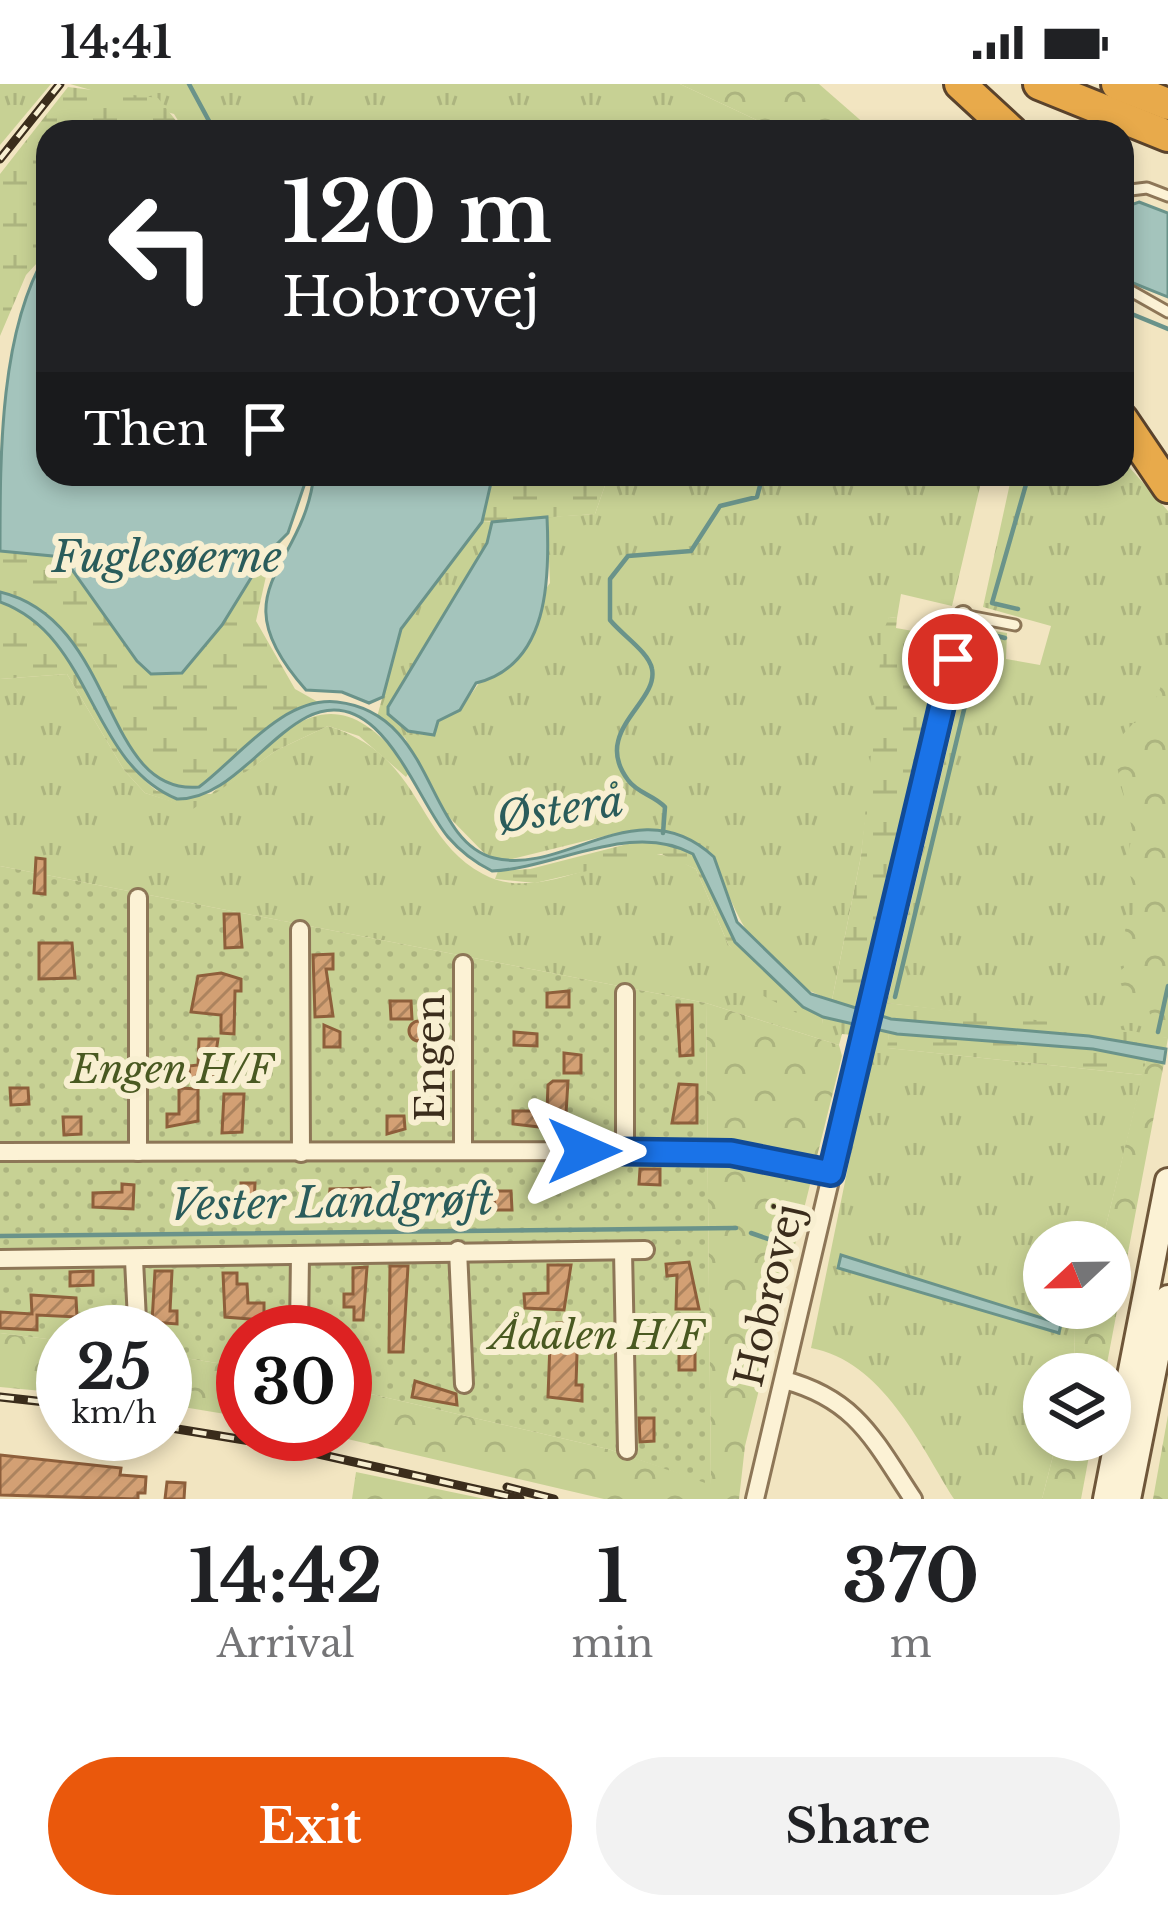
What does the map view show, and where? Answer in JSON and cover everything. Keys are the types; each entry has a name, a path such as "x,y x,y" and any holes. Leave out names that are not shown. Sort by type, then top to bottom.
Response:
{"highway":[{"path":"960,84 999,120"},
{"path":"1040,84 1129,120"},
{"path":"1117,84 1168,104"},
{"path":"1134,122 1168,136"},
{"path":"1134,435 1168,470"},
{"path":"1134,438 1168,487"}],"main road":[{"path":"1106,1499 1168,1181"},
{"path":"1128,1499 1168,1298"}],"street":[{"name":"Hobrovej","path":"755,1499 963,616"},
{"path":"138,898 138,1152"},
{"path":"300,930 301,1153"},
{"name":"Engen","path":"463,964 463,1151"},
{"path":"625,993 625,1150"},
{"name":"Engen","path":"0,1152 625,1150 731,1153 831,1173"},
{"path":"458,1250 464,1384"},
{"path":"0,1259 645,1250"},
{"path":"623,1251 627,1450"},
{"path":"299,1305 300,1255"},
{"path":"134,1260 136,1305"},
{"path":"784,1380 820,1390 853,1413 913,1499"}],"lane":[{"path":"1134,189 1147,188 1168,196"},
{"path":"1134,293 1168,312"},
{"path":"963,616 1015,625"}],"green space":[{"path":"0,84 51,84 0,145"},
{"path":"70,84 680,84 756,120 178,120 174,114"},
{"path":"680,84 819,84 860,120 756,120"},
{"path":"68,87 158,98 175,120 42,120"},
{"path":"36,128 36,264 26,275 0,336 0,174"},
{"path":"1134,473 1168,511 1168,1038 887,1003 976,628 1007,633 1006,659 1040,665 1051,626 983,607 1009,486 1134,486"},
{"path":"490,486 605,486 595,514 482,522"},
{"path":"605,486 980,486 952,606 901,594 897,618 889,617 861,856 832,1000 808,990 770,962 743,925 714,857 670,831 617,833 508,860 488,857 443,811 405,738 377,717 401,629 482,522 492,522 487,543 388,707 438,721 460,710 550,583 547,517 595,514"},
{"path":"0,551 63,557 137,661 182,673 271,554 256,621 295,689 318,702 267,728 199,787 167,782 143,764 124,737 67,636 38,609 0,592"},
{"path":"0,602 29,617 52,637 116,744 157,791 211,794 286,730 309,718 333,714 357,720 382,738 410,771 406,777 359,736 328,726 277,750 193,809 145,793 124,770 67,674 0,679"},
{"path":"927,615 948,621 860,1010 832,1000 861,856 883,632 889,617 897,618 896,628 924,633"},
{"path":"1168,668 1168,1038 1154,1035 1148,1004 1129,1004 1117,974 1131,961 1125,930 1138,903 1126,861 1133,833 1112,746 1156,699"},
{"path":"67,674 124,770 145,793 193,808 277,750 328,726 383,756 443,839 483,874 527,883 643,855 675,859 696,869 728,944 822,1024 823,1017 856,1025 853,1035 842,1034 839,1045 706,1003 0,866 0,679"},
{"path":"639,841 664,842 693,854 735,942 803,1007 823,1017 822,1026 752,990 754,969 728,944 696,869 661,854 535,883 495,879 498,871 530,869"},
{"name":"Engen H/F","path":"0,866 706,1003 711,1485 608,1449 372,1394 372,1305 216,1305 216,1363 192,1359 192,1305 36,1305 36,1338 0,1333"},
{"path":"706,1003 839,1045 842,1056 745,1446 739,1499 604,1499 372,1445 372,1394 608,1449 711,1484"},
{"path":"887,1003 1168,1038 1166,1049 1089,1036 891,1019 880,1016"},
{"path":"876,1030 889,1033 888,1048 1143,1075 1107,1221 1023,1221 1023,1329 1075,1329 1074,1353 1023,1353 1023,1461 1052,1461 1042,1499 954,1499 912,1430 878,1387 836,1356 811,1348"},
{"path":"889,1033 1093,1049 1146,1060 1143,1075 887,1048"},
{"path":"1146,1060 1164,1063 1131,1237 1131,1221 1107,1221"},
{"path":"1075,1329 1114,1329 1109,1353 1074,1353"},
{"path":"0,1333 36,1338 36,1390 0,1387"},
{"path":"192,1359 216,1363 216,1412 192,1408"},
{"path":"1168,1415 1168,1499 1153,1499"},
{"path":"1052,1461 1088,1461 1081,1499 1042,1499"},
{"path":"356,1472 485,1499 352,1499"}],"water":[{"path":"1134,204 1168,213 1168,297 1134,283"},
{"name":"Fuglesøerne","path":"36,274 36,486 304,486 288,533 264,557 222,625 182,673 151,674 137,661 63,557 0,551 6,393 20,316"},
{"name":"Fuglesøerne","path":"311,486 490,486 482,522 401,629 383,697 369,703 342,692 306,690 280,656 268,627 266,603 272,580 307,507"},
{"path":"547,517 545,592 531,639 500,673 476,683 460,710 438,721 434,735 408,731 388,714 388,707 487,543 492,522"},
{"path":"0,592 38,609 67,636 124,737 143,764 167,782 199,787 262,732 298,709 337,702 369,711 394,728 412,751 454,828 472,847 494,858 548,856 630,831 658,830 686,838 714,857 737,922 811,994 891,1019 1089,1036 1166,1049 1164,1063 1093,1049 897,1034 823,1017 803,1007 735,942 693,854 669,845 619,844 492,871 448,837 392,748 375,728 355,715 333,710 307,717 229,780 195,797 177,799 148,781 125,757 55,642 31,619 0,602"},
{"path":"841,1255 1023,1312 1023,1322 838,1268"}],"building":[{"path":"36,858 45,859 45,894 34,893"},
{"path":"224,914 239,914 242,947 225,948"},
{"path":"39,943 72,943 75,978 39,979"},
{"path":"333,954 333,969 326,969 333,1016 315,1017 313,955"},
{"path":"221,973 241,979 241,991 235,991 234,1034 221,1033 221,1015 191,1012 198,976"},
{"path":"569,991 569,1007 547,1007 547,993"},
{"path":"390,1001 411,1001 412,1019 391,1019"},
{"path":"677,1005 692,1005 693,1055 680,1056"},
{"path":"419,1021 429,1031 419,1041 409,1031"},
{"path":"324,1025 340,1032 340,1047 324,1047"},
{"path":"514,1032 537,1034 537,1046 514,1045"},
{"path":"199,1039 218,1039 212,1079 190,1080 189,1066 198,1065"},
{"path":"564,1053 581,1055 581,1073 564,1073"},
{"path":"568,1081 565,1130 513,1124 513,1111 547,1111 548,1085"},
{"path":"679,1084 697,1085 697,1123 672,1123"},
{"path":"10,1088 28,1088 29,1104 11,1105"},
{"path":"179,1088 198,1089 198,1121 167,1127 167,1114 179,1114"},
{"path":"224,1094 244,1094 242,1132 222,1133"},
{"path":"387,1116 404,1116 405,1129 387,1134"},
{"path":"63,1117 81,1117 81,1134 64,1135"},
{"path":"640,1169 660,1169 660,1185 639,1184"},
{"path":"241,1183 255,1183 254,1205 241,1206"},
{"path":"122,1184 134,1185 133,1209 93,1207 93,1193 122,1192"},
{"path":"370,1188 378,1211 365,1212 365,1198 340,1200 340,1210 328,1210 330,1189"},
{"path":"494,1191 511,1191 512,1210 495,1210"},
{"path":"201,1199 231,1199 231,1211 201,1211"},
{"path":"689,1262 699,1309 676,1309 677,1275 667,1276 666,1264"},
{"path":"548,1265 571,1265 564,1310 525,1308 524,1294 548,1293"},
{"path":"390,1266 408,1266 403,1352 389,1352"},
{"path":"367,1267 364,1305 344,1305 344,1294 353,1294 353,1268"},
{"path":"93,1271 93,1285 70,1286 70,1272"},
{"path":"155,1271 172,1271 170,1305 153,1305"},
{"path":"223,1273 237,1273 237,1284 247,1284 248,1303 264,1303 264,1305 224,1305"},
{"path":"31,1295 76,1298 76,1305 36,1305 36,1330 0,1328 0,1312 32,1314"},
{"path":"557,1323 578,1323 576,1385 582,1385 582,1401 548,1397 550,1343 559,1343"},
{"path":"529,1330 529,1349 502,1350 503,1331"},
{"path":"679,1353 695,1353 695,1370 679,1370"},
{"path":"415,1381 456,1394 457,1405 412,1397"},
{"path":"639,1418 654,1418 654,1441 640,1442"},
{"path":"0,1455 121,1468 120,1475 146,1477 145,1493 138,1493 138,1499 0,1495"},
{"path":"167,1482 185,1483 184,1499 165,1499"}],"waterway":[{"path":"189,84 208,120"},
{"path":"1134,315 1168,329"},
{"name":"Østerå","path":"663,833 665,807 632,784 619,763 621,732 646,694 652,669 641,650 610,620 610,579 628,556 691,551 720,506 757,497 760,486"},
{"path":"1018,609 992,603 1026,486"},
{"path":"895,997 981,639 989,634 1005,638"},
{"path":"1158,1032 1168,986"},
{"name":"Vester Landgrøft","path":"0,1236 736,1228"},
{"name":"Vester Landgrøft","path":"751,1233 777,1242"}],"railway":[{"path":"0,159 60,84"},
{"path":"0,1397 36,1401"},
{"path":"192,1431 287,1447 520,1499"},
{"path":"507,1487 554,1499"}],"route":[{"path":"584,1151 731,1153 831,1173 953,659"}],"park label":[{"name":"Ådalen H/F","path":"597,1335"}]}
